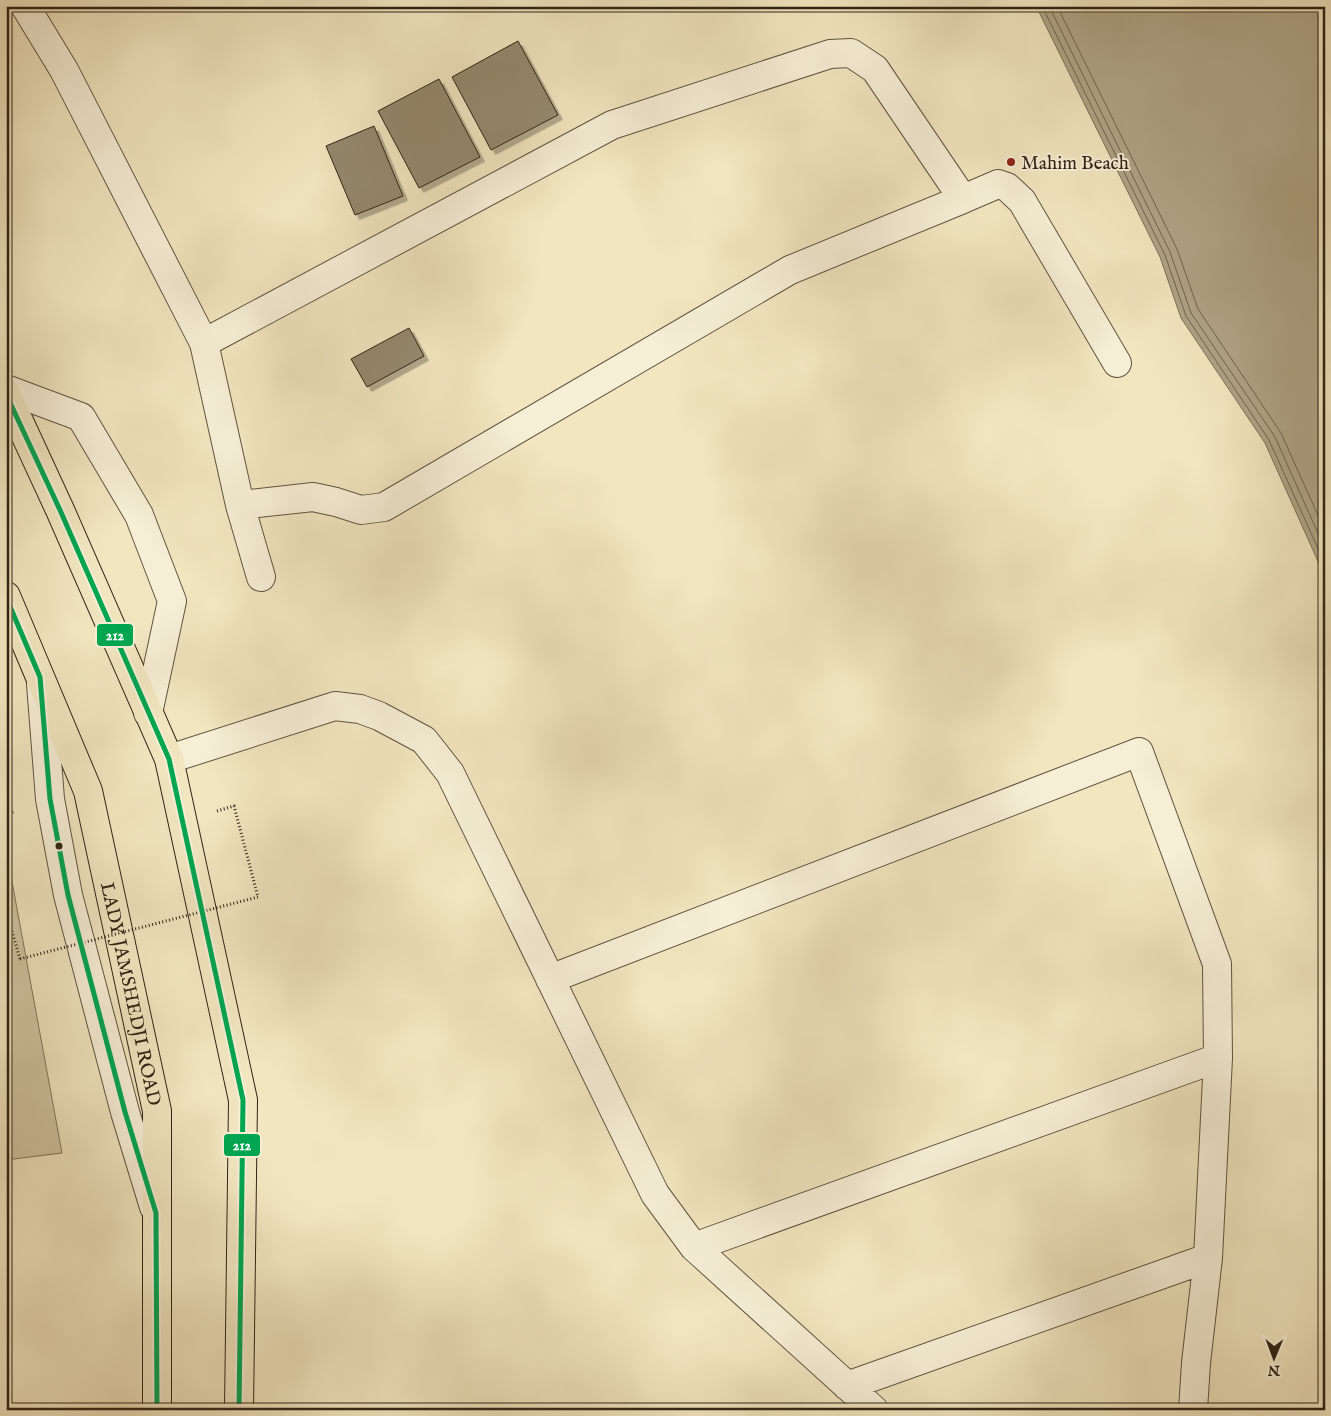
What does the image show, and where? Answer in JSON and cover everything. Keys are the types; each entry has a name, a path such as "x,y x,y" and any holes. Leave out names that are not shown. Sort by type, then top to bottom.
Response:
{"main road":[{"path":"6,393 60,510 169,760 243,1100 239,1410"},
{"name":"LADY JAMSHEDJI ROAD","path":"6,596 88,791 157,1111 157,1410"}],"street":[{"path":"25,6 64,70 204,343 240,505 261,577"},
{"path":"204,343 612,125 830,54 851,53 875,70 963,199"},
{"path":"240,505 313,497 360,510 384,507 790,270 998,184 1007,187 1022,201 1117,363"},
{"path":"6,389 80,418 139,515 172,601 148,713"},
{"path":"40,677 50,799 68,895 125,1112 156,1213"},
{"path":"169,760 335,706 360,709 424,740 450,773 654,1194 694,1248 874,1410"},
{"path":"550,979 1139,752 1217,964 1218,1058 1208,1258 1196,1363 1193,1410"},
{"path":"694,1248 1218,1058"},
{"path":"847,1386 1208,1258"}],"path":[{"path":"6,911 20,959 258,897 234,806"}],"shaded area":[{"path":"6,849 62,1153 6,1160"}],"water":[{"path":"1036,6 1325,6 1325,577 1265,443 1181,318 1160,257"}],"building":[{"path":"518,41 558,115 491,150 452,77"},
{"path":"439,79 480,157 419,188 378,111"},
{"path":"374,126 403,196 355,215 326,146"},
{"path":"409,328 424,356 367,387 351,359"}],"transit line":[{"name":"212","path":"6,394 60,510 169,759 243,1100 239,1410"},
{"name":"212","path":"6,597 40,677 50,799 68,895 125,1112 156,1213 157,1410"}],"place":[{"name":"Mahim Beach","path":"1011,162"}]}
